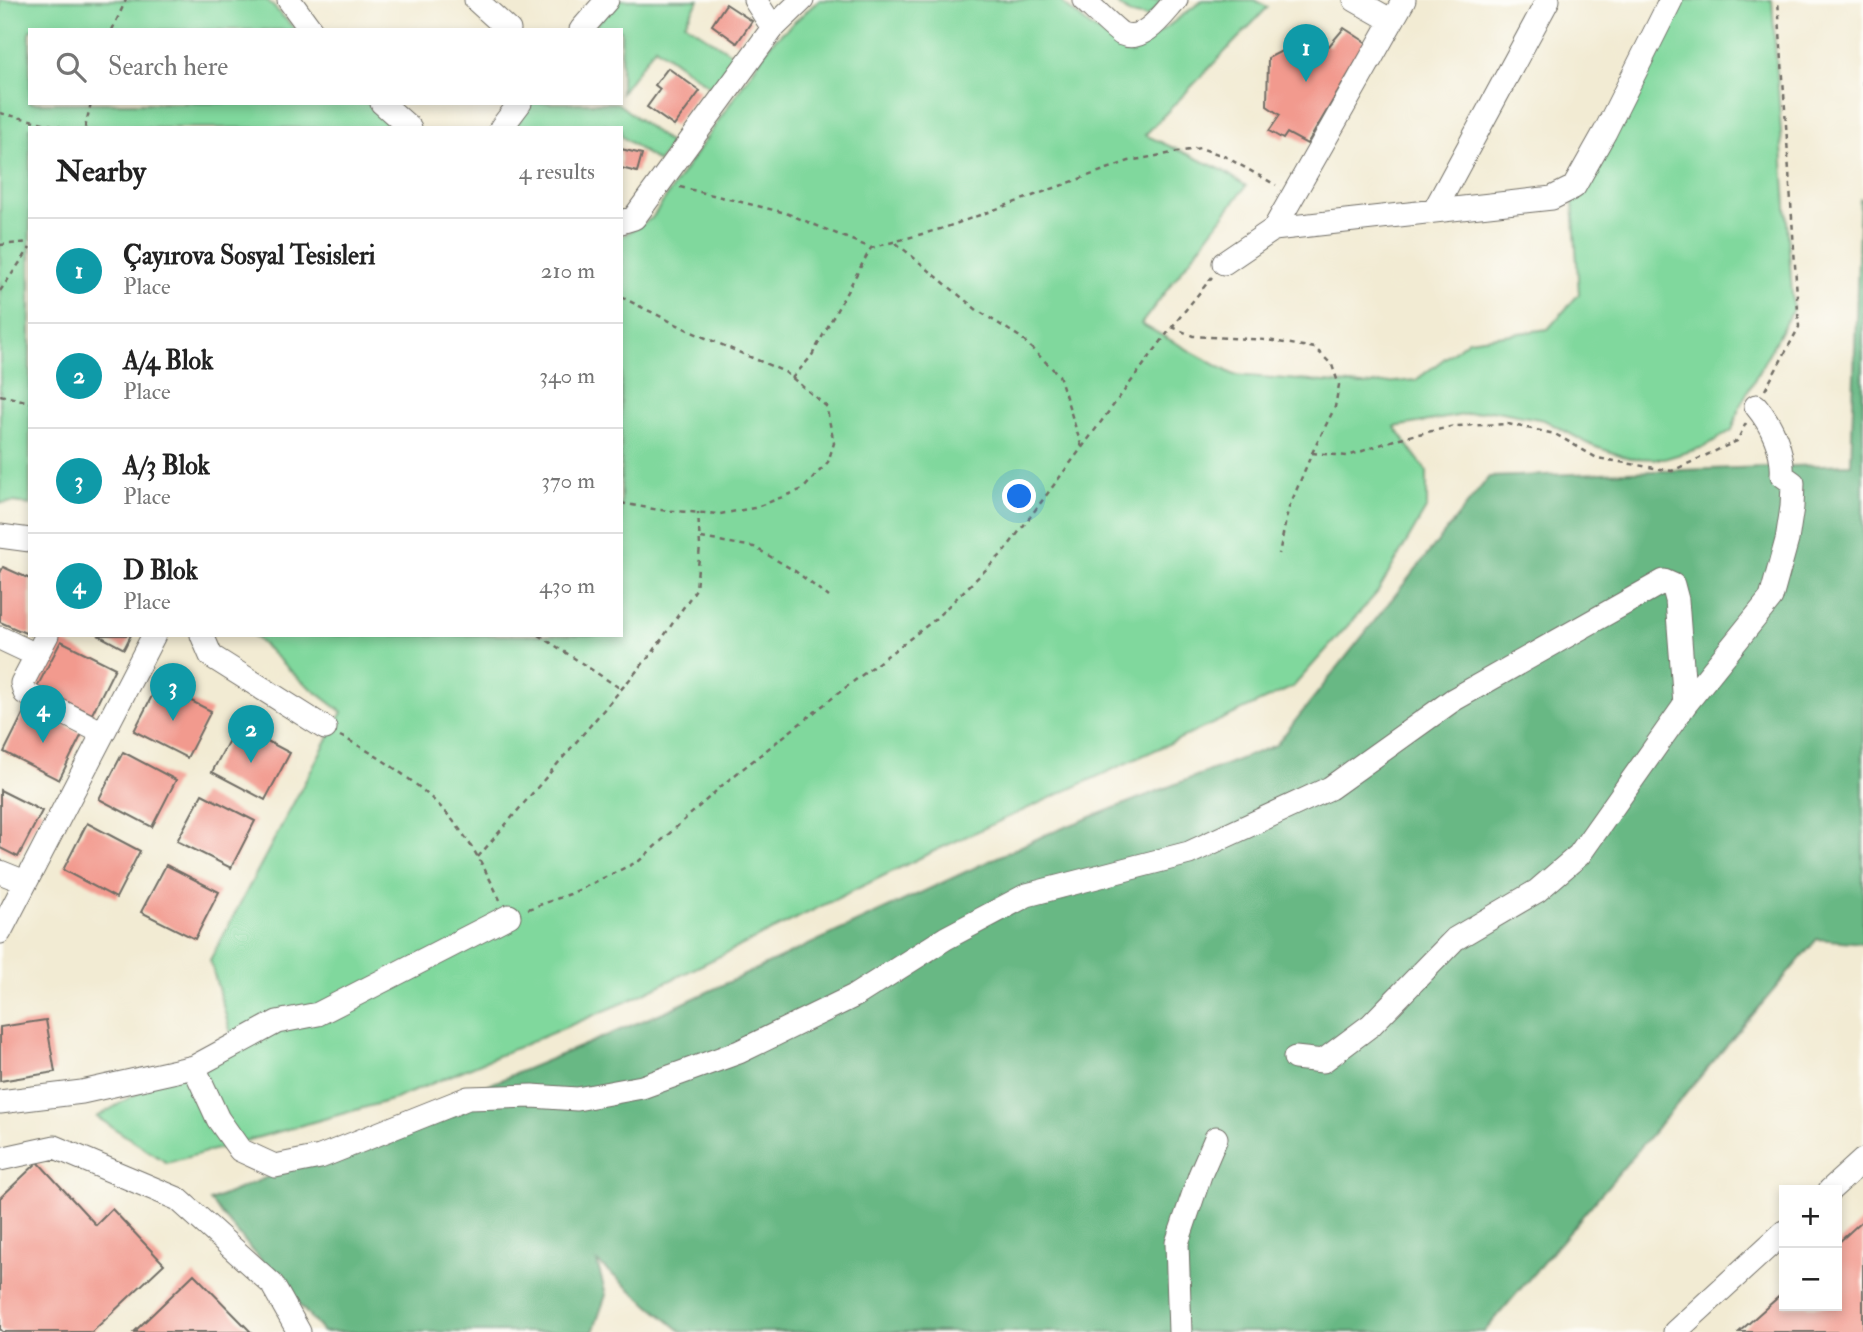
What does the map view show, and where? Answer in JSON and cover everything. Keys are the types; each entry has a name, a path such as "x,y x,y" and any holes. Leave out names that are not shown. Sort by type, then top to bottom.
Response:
{"street":[{"path":"289,0 310,28"},
{"path":"476,0 507,28"},
{"path":"583,28 607,0"},
{"path":"755,0 773,28"},
{"path":"623,221 634,218 773,28 802,0"},
{"path":"1084,0 1121,34 1135,34 1150,28 1176,0"},
{"path":"1354,0 1392,20"},
{"path":"1224,262 1274,229 1404,0"},
{"path":"1434,211 1548,0"},
{"path":"1274,229 1552,198 1574,187 1605,132 1671,0"},
{"path":"384,105 408,126"},
{"path":"503,126 518,105"},
{"path":"1295,1058 1323,1061 1371,1025 1454,939 1537,891 1579,855 1685,705 1771,598 1787,540 1793,483 1782,475 1783,462 1767,420 1756,406"},
{"path":"0,536 28,540"},
{"path":"194,1068 218,1119 240,1150 275,1166 320,1157 468,1098 532,1096 577,1099 642,1087 740,1052 856,995 946,938 1027,895 1189,853 1330,788 1453,700 1664,581 1673,585 1677,600 1685,705"},
{"path":"0,932 153,637"},
{"path":"203,637 211,656 325,728"},
{"path":"0,638 42,645 22,683 25,693 103,733"},
{"path":"0,872 25,882"},
{"path":"0,1102 82,1092 194,1068 277,1022 317,1014 509,916"},
{"path":"1180,1332 1177,1243 1200,1175 1216,1138"},
{"path":"0,1159 55,1147 178,1199 272,1284 299,1332"},
{"path":"1836,1185 1863,1160"},
{"path":"1675,1332 1779,1237"}],"path":[{"path":"113,28 126,0"},
{"path":"1312,453 1348,456 1400,438 1455,426 1508,424 1555,434 1597,457 1672,471 1737,440 1799,327 1779,0"},
{"path":"1863,71 1863,87"},
{"path":"85,126 91,105"},
{"path":"0,113 56,126"},
{"path":"660,183 786,213 871,248 944,228 1129,160 1200,148 1224,156 1294,196"},
{"path":"0,245 28,242"},
{"path":"895,242 977,310 1020,337 1059,375 1082,448"},
{"path":"792,378 811,357 871,248"},
{"path":"0,291 28,251"},
{"path":"325,728 369,750 433,799 461,831 509,916 570,894 639,861 726,782 933,621 1003,553 1224,262"},
{"path":"623,298 692,332 785,372 826,406 834,443 828,462 803,489 754,508 720,514 659,510 623,503"},
{"path":"1172,327 1193,336 1267,340 1315,348 1332,365 1339,386 1335,407 1288,510 1279,554"},
{"path":"0,395 28,402"},
{"path":"478,858 653,652 696,589 700,538 698,512"},
{"path":"700,538 754,548 795,571 829,597"},
{"path":"542,637 621,689"}],"green space":[{"path":"0,0 267,0 294,28 28,28 28,105 370,105 390,126 28,126 28,505 0,503"},
{"path":"617,0 699,0 685,23 737,57 713,89 655,47 623,90 623,28 594,28"},
{"path":"819,0 1059,0 1091,27 1131,54 1203,0 1254,0 1268,7 1145,135 1222,170 1246,186 1141,324 1234,375 1363,385 1416,380 1469,340 1548,329 1579,294 1573,202 1584,190 1682,0 1772,0 1793,309 1741,404 1732,430 1704,447 1664,459 1629,458 1593,446 1544,420 1491,410 1395,427 1427,472 1427,507 1377,593 1293,687 932,852 628,1001 395,1099 167,1163 97,1117 232,1037 210,960 342,712 299,679 255,637 623,637 623,236 652,218 772,42"},
{"path":"1112,0 1163,0 1148,17 1130,14"},
{"path":"531,105 620,105 671,144 658,162 623,137 623,126 515,126"},
{"path":"1860,199 1863,199 1863,943 1817,939 1484,1332 682,1332 597,1262 606,1295 593,1332 323,1332 210,1201 673,1008 1045,835 1276,745 1489,477 1851,464"}],"building":[{"path":"726,4 752,21 737,43 712,25"},
{"path":"1344,28 1367,43 1307,144 1287,133 1283,139 1269,131 1280,115 1267,106 1268,58 1311,36 1329,46"},
{"path":"668,68 700,91 674,126 647,107 660,89 655,85"},
{"path":"623,149 642,154 637,172 623,168"},
{"path":"3,567 28,578 28,634 0,622 0,573"},
{"path":"102,637 130,637 124,649"},
{"path":"61,641 115,668 92,714 37,687"},
{"path":"158,684 211,711 187,758 134,731"},
{"path":"27,706 82,734 59,780 4,752"},
{"path":"237,725 290,753 265,800 212,772"},
{"path":"123,752 176,780 152,827 99,799"},
{"path":"0,790 42,811 18,857 0,848"},
{"path":"202,794 255,821 231,868 177,841"},
{"path":"87,823 140,851 116,898 63,870"},
{"path":"166,865 219,892 195,939 141,912"},
{"path":"46,1020 55,1072 0,1081 0,1027"},
{"path":"38,1162 96,1225 112,1209 164,1264 92,1332 3,1332 0,1329 0,1198"},
{"path":"1863,1220 1863,1332 1739,1332 1779,1296 1779,1311 1842,1311 1842,1239"},
{"path":"194,1274 251,1332 134,1332"}],"place":[{"name":"Çayırova Sosyal Tesisleri","path":"1306,82"},
{"name":"A/3 Blok","path":"173,721"},
{"name":"D Blok","path":"43,743"},
{"name":"A/4 Blok","path":"251,763"}]}
